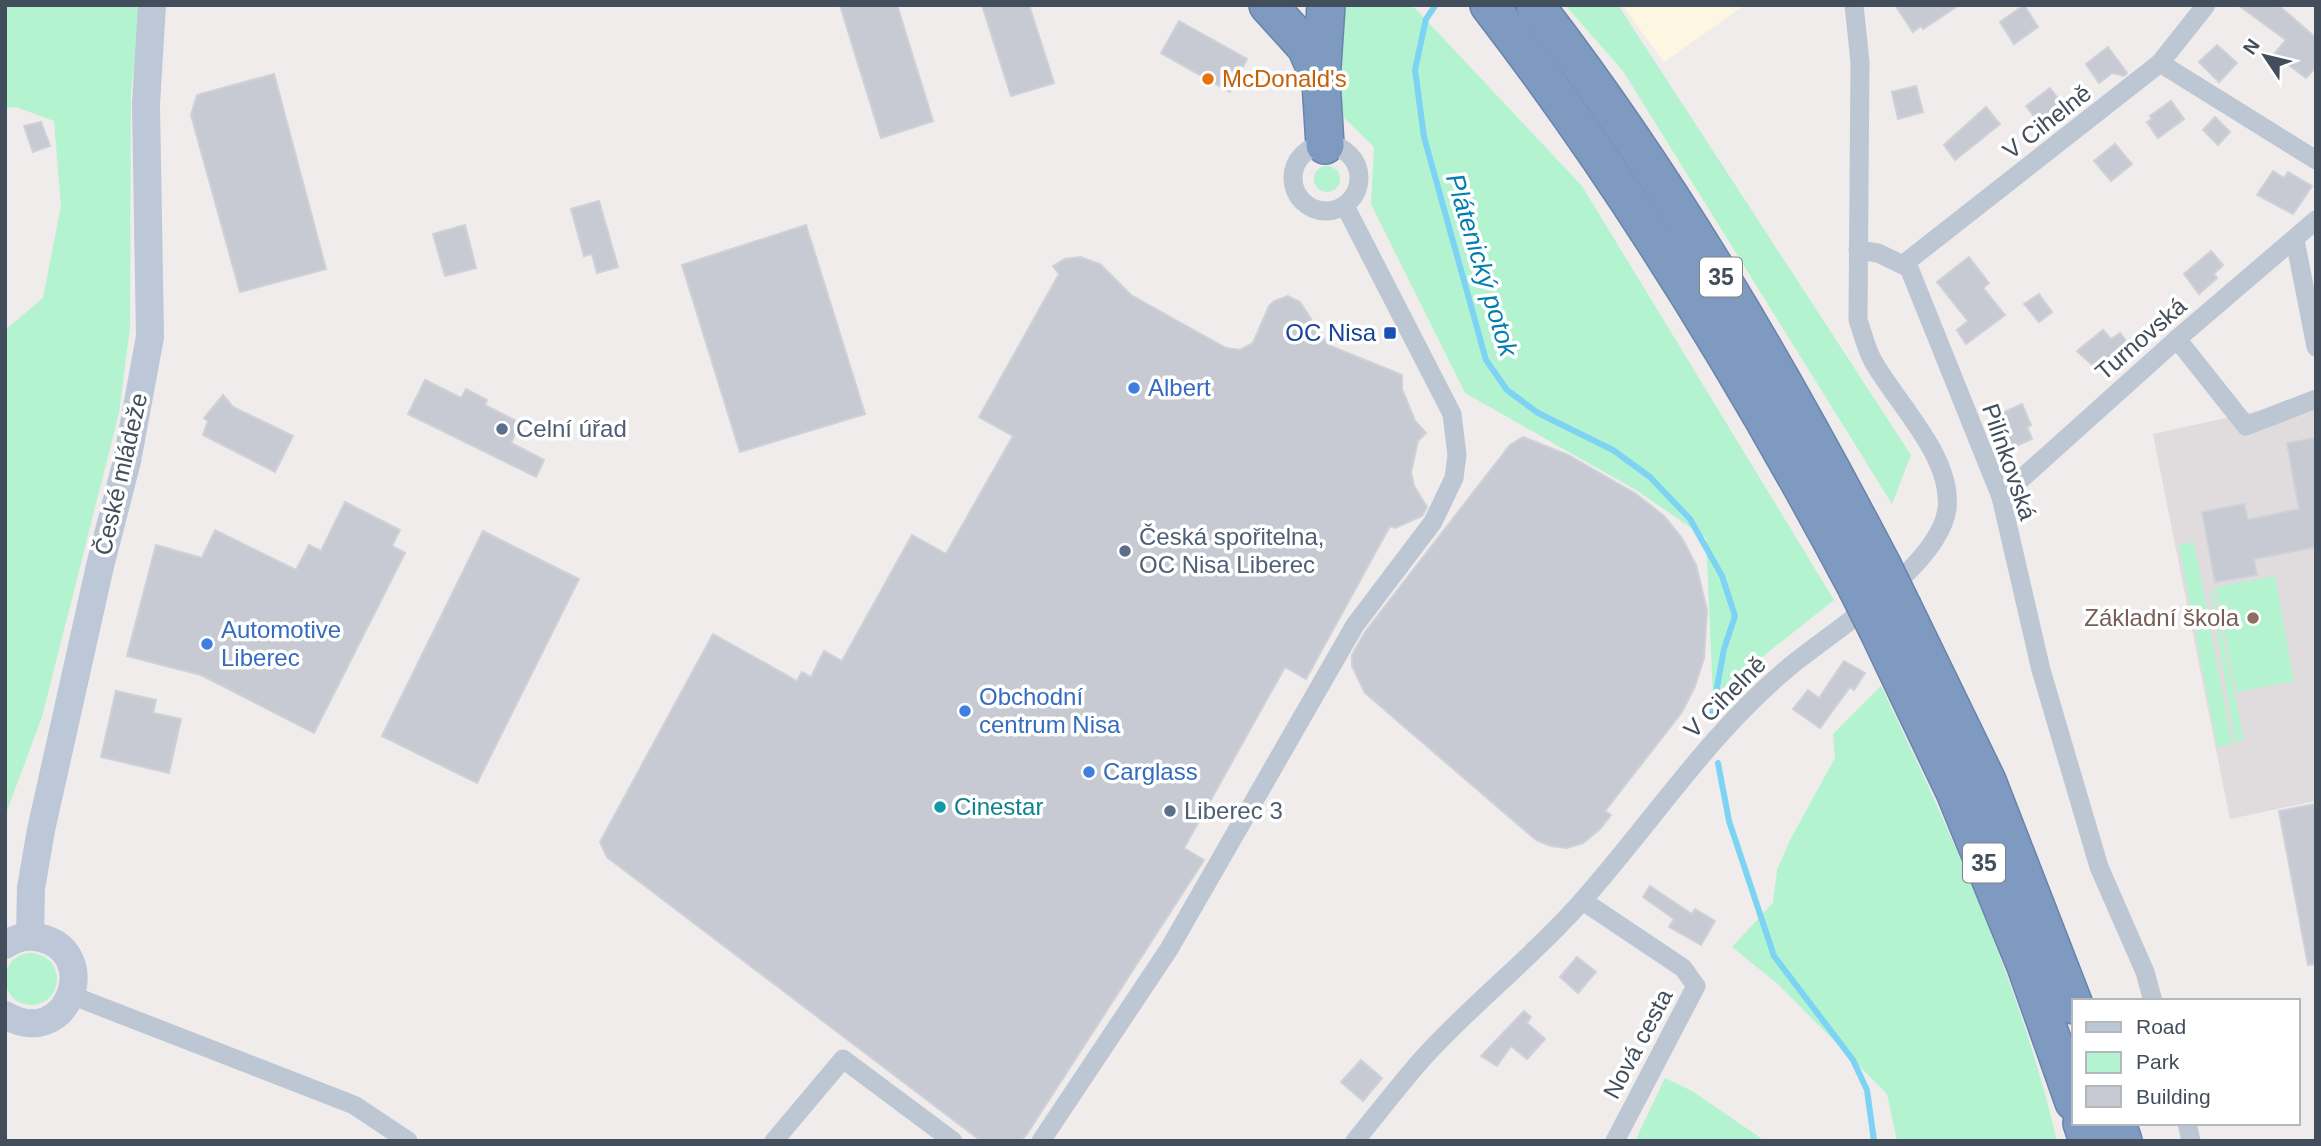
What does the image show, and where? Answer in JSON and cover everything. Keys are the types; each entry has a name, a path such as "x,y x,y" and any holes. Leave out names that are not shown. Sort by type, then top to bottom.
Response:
{"highway":[{"path":"1268,5 1306,47 1321,81"},
{"path":"1325,145 1321,81 1326,5"},
{"path":"1477,5 1528,55"},
{"name":"35","path":"1489,5 1616,178 1785,452 1869,576"},
{"name":"35","path":"1535,5 1644,153 1815,437 1869,576 1891,619 1986,781 2072,1000"},
{"name":"35","path":"1891,619 1955,792 2026,966 2072,1096"}],"street":[{"name":"České mládeže","path":"71,995 74,978 68,958 54,943 18,941 100,566 127,461 150,337 146,104 152,5"},
{"path":"1854,5 1860,62 1858,250 1878,253 1905,264"},
{"name":"V Cihelně","path":"1905,264 2160,63 2206,5"},
{"path":"2160,63 2316,160"},
{"path":"1325,145 1345,151 1358,168 1358,189 1345,206 1323,212 1312,209 1298,197 1294,189 1294,169 1305,152 1325,145"},
{"path":"1041,1141 1168,949 1355,625 1433,522 1454,478 1457,455 1452,414 1345,206"},
{"name":"Turnovská","path":"2001,497 2177,339 2316,220"},
{"path":"2295,240 2316,347"},
{"name":"V Cihelně","path":"1355,1141 1424,1057 1583,901 1695,761 1759,692 1894,585 1926,553 1942,528 1946,513 1947,482 1921,432 1872,360 1858,320 1858,250"},
{"name":"Pilínkovská","path":"1905,264 2001,497 2041,670 2099,867 2145,972 2152,999"},
{"path":"2177,339 2246,426 2316,399"},
{"name":"Nová cesta","path":"1583,901 1683,968 1696,986 1615,1141"},
{"path":"8,1025 48,1020 62,1010 71,995 344,1100 378,1118 408,1141"},
{"path":"774,1141 843,1059 953,1141"}],"shaded area":[{"path":"1622,5 1745,5 1664,62"},
{"name":"Základní škola","path":"2316,398 2316,801 2230,819 2153,434"}],"green space":[{"path":"5,5 137,5 140,20 131,92 130,328 119,413 42,717 5,816 5,330 43,298 61,206 54,121 16,107 5,108"},
{"path":"1343,5 1412,5 1582,186 1834,600 1713,696 1706,538 1636,490 1465,393 1371,204 1374,147 1340,114"},
{"path":"1565,5 1618,5 1911,455 1892,504 1623,71"},
{"path":"1327,166 1336,170 1340,179 1336,188 1327,192 1318,188 1314,179 1318,170"},
{"path":"2194,542 2232,744 2217,747 2179,545"},
{"path":"2275,576 2294,681 2236,692 2216,587"},
{"path":"2210,590 2213,590 2244,740 2235,742"},
{"path":"1881,686 1958,852 2004,966 2042,1082 2057,1141 1897,1141 1887,1094 1779,985 1732,947 1773,903 1777,870 1790,840 1835,758 1833,734"},
{"path":"31,953 50,960 57,979 50,998 31,1005 12,998 5,979 12,960"},
{"path":"1665,1078 1692,1091 1765,1141 1635,1141"}],"building":[{"path":"840,5 897,5 933,121 881,138"},
{"path":"982,5 1029,5 1054,83 1011,96"},
{"path":"1895,5 1959,5 1923,29 1921,26 1913,32"},
{"path":"2024,5 2038,27 2014,44 2000,22"},
{"path":"2238,5 2278,5 2316,38 2316,67 2306,78 2274,54 2286,40"},
{"path":"1179,21 1247,59 1230,92 1161,53"},
{"path":"2217,45 2237,63 2219,82 2199,62"},
{"path":"2108,47 2127,73 2124,76 2112,73 2099,83 2086,64"},
{"path":"274,74 326,269 240,292 191,115 197,95"},
{"path":"1916,86 1923,112 1898,119 1892,92"},
{"path":"2050,88 2066,109 2042,127 2026,106"},
{"path":"2171,101 2184,119 2158,138 2147,122 2152,119 2150,116"},
{"path":"1986,107 2000,124 1955,160 1944,145"},
{"path":"2215,117 2230,132 2218,145 2203,130"},
{"path":"41,122 50,146 33,152 24,126"},
{"path":"2115,144 2132,164 2111,181 2094,161"},
{"path":"2273,171 2284,178 2288,172 2312,186 2293,214 2257,195"},
{"path":"599,201 618,267 597,273 592,254 584,256 571,209"},
{"path":"465,225 476,268 445,276 433,234"},
{"path":"806,225 865,414 740,452 682,265"},
{"path":"2211,251 2223,265 2214,274 2217,278 2199,294 2184,274"},
{"name":"Obchodní centrum Nisa","path":"1080,257 1100,264 1131,295 1226,348 1240,350 1253,343 1269,306 1288,296 1300,302 1328,345 1402,375 1402,389 1415,421 1426,433 1418,441 1411,472 1414,486 1427,507 1422,516 1395,528 1390,526 1306,679 1285,667 1184,848 1204,860 1027,1134 1021,1141 981,1141 607,857 600,842 713,634 797,681 802,672 811,677 824,651 842,661 912,535 946,554 1013,436 979,417 1059,274 1053,266 1065,259"},
{"path":"1969,257 1989,283 1983,288 2005,315 1966,344 1957,330 1968,321 1937,282"},
{"path":"2039,294 2052,312 2039,322 2024,304"},
{"path":"2103,330 2111,339 2120,333 2130,346 2118,360 2098,370 2077,351"},
{"path":"425,380 461,398 466,389 487,400 485,405 520,423 511,443 544,460 536,477 408,414"},
{"path":"223,395 233,407 293,436 275,472 203,435 208,421 204,418"},
{"path":"2022,404 2031,425 2027,427 2032,439 2007,450 1993,417"},
{"path":"1523,437 1568,455 1636,494 1664,516 1682,538 1696,565 1707,610 1704,658 1695,686 1682,712 1605,811 1611,815 1600,829 1583,843 1567,848 1536,840 1365,693 1352,666 1352,655 1365,632 1510,445"},
{"path":"2316,438 2316,547 2254,559 2257,575 2215,582 2202,512 2244,504 2248,520 2299,509 2287,443"},
{"path":"345,502 400,530 392,546 405,553 314,733 201,675 127,656 156,545 202,558 215,530 296,570 309,545 321,551"},
{"path":"483,531 579,579 477,783 382,736"},
{"path":"1844,661 1865,673 1854,690 1850,687 1820,728 1793,709 1808,690 1819,698"},
{"path":"116,691 156,700 153,713 181,719 169,773 101,757"},
{"path":"2316,804 2316,964 2308,965 2279,811"},
{"path":"1650,886 1692,914 1695,909 1715,921 1701,945 1669,927 1674,919 1643,897"},
{"path":"1577,957 1596,972 1578,993 1560,977"},
{"path":"1524,1011 1531,1017 1527,1023 1545,1039 1527,1059 1511,1046 1497,1066 1481,1056"},
{"path":"1361,1060 1382,1078 1363,1101 1341,1082"}],"waterway":[{"name":"Plátenický potok","path":"1435,6 1426,19 1415,70 1424,137 1486,360 1507,390 1538,413 1613,450 1650,477 1690,519 1722,576 1735,616 1724,649 1711,720"},
{"name":"Plátenický potok","path":"1718,763 1729,821 1774,956 1853,1060 1867,1090 1874,1141"}],"place":[{"name":"McDonald's","path":"1208,79"},
{"name":"OC Nisa","path":"1390,333"},
{"name":"Albert","path":"1134,388"},
{"name":"Celní úřad","path":"502,429"},
{"name":"Česká spořitelna, OC Nisa Liberec","path":"1125,551"},
{"name":"Základní škola","path":"2253,618"},
{"name":"Automotive Liberec","path":"207,644"},
{"name":"Obchodní centrum Nisa","path":"965,711"},
{"name":"Carglass","path":"1089,772"},
{"name":"Cinestar","path":"940,807"},
{"name":"Liberec 3","path":"1170,811"}]}
